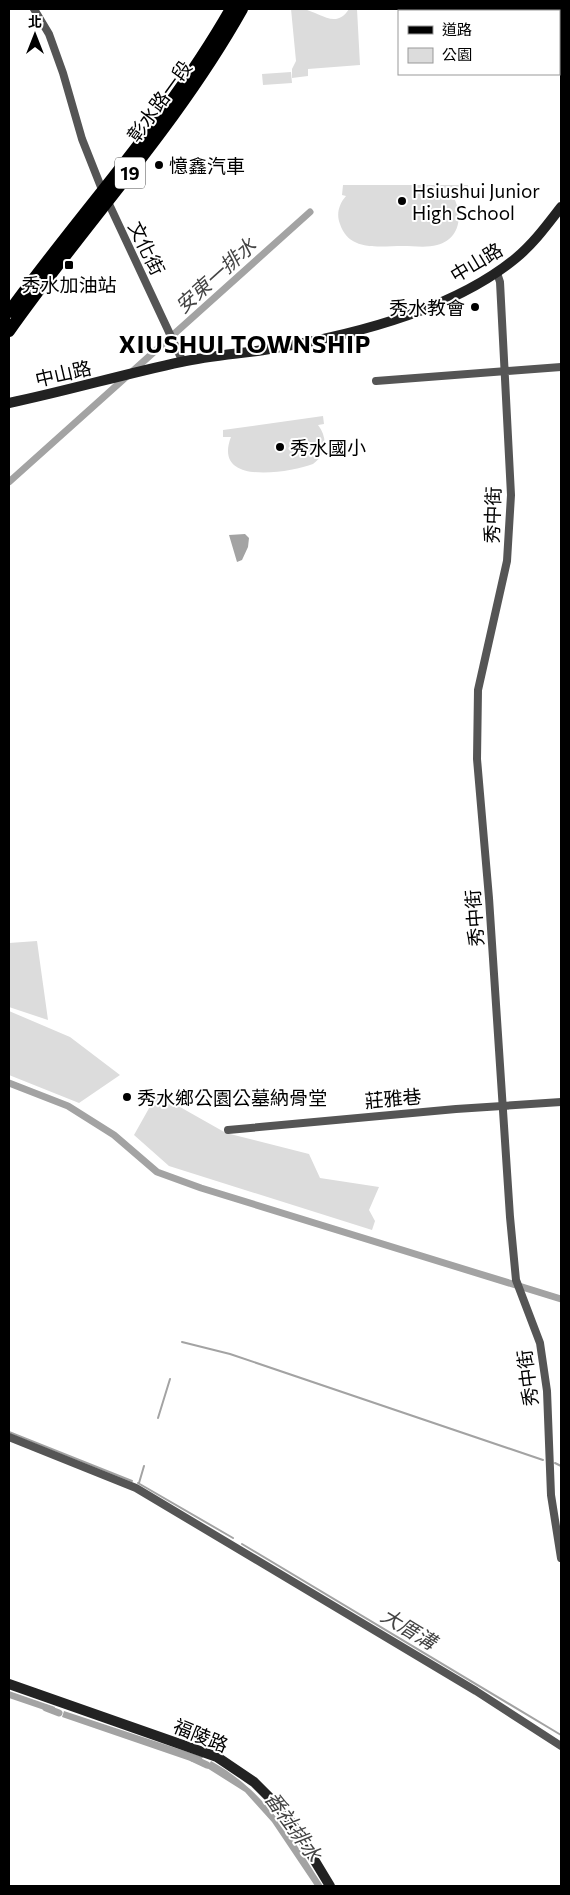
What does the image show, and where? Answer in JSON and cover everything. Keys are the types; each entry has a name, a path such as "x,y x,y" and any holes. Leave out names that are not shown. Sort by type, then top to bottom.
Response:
{"main road":[{"name":"彰水路一段","path":"9,331 105,197 231,9"},
{"name":"彰水路一段","path":"9,312 105,197 218,53 242,9"}],"street":[{"name":"文化街","path":"34,9 55,50 82,140 105,197 183,362"},
{"name":"中山路","path":"9,403 183,362 266,350 387,322 445,300 497,273 535,240 561,207"},
{"name":"秀中街","path":"497,273 500,282 511,495 507,561 478,690 477,759 489,898 502,1107 516,1280 540,1343 547,1391 551,1494 561,1558"},
{"path":"376,381 561,367"},
{"name":"莊雅巷","path":"228,1130 456,1109 561,1102"},
{"path":"9,1437 136,1488 476,1691 561,1746"},
{"name":"福陵路","path":"9,1684 217,1757 254,1782 292,1823 330,1886"}],"green space":[{"path":"291,9 303,9 333,19 344,15 349,9 357,9 360,65 308,69 308,76 292,78 292,69 296,61"},
{"path":"291,72 292,83 263,85 262,74"},
{"path":"343,185 468,185 469,195 453,196 458,210 458,225 455,232 445,242 429,246 366,246 350,239 344,233 340,224 338,213 346,196 342,195"},
{"path":"323,416 324,424 318,425 325,440 323,451 318,460 313,464 287,470 256,472 242,469 232,463 228,453 231,437 223,437 223,430"},
{"path":"37,941 48,1020 9,1007 9,943"},
{"path":"9,1011 70,1037 120,1075 79,1103 9,1075"},
{"path":"157,1094 226,1133 309,1154 320,1178 379,1187 369,1210 375,1221 372,1230 169,1166 134,1135"}],"shaded area":[{"path":"245,534 249,538 248,547 242,560 237,562 229,535"},
{"path":"9,1691 55,1707 53,1713 9,1698"},
{"path":"64,1711 203,1757 199,1764 62,1717"},
{"path":"211,1761 247,1786 262,1801 288,1832 323,1886 315,1886 272,1822 245,1792 207,1768"}],"waterway":[{"name":"安東一排水","path":"9,482 310,212"},
{"path":"9,1083 68,1106 114,1135 157,1172 201,1188 561,1299"},
{"path":"182,1342 230,1354 543,1460"},
{"path":"158,1418 170,1379"},
{"name":"大厝溝","path":"9,1432 132,1481"},
{"path":"555,1463 561,1466"},
{"path":"139,1483 144,1466"},
{"name":"大厝溝","path":"138,1483 233,1538"},
{"name":"大厝溝","path":"242,1544 561,1735"},
{"name":"番社排水","path":"46,1708 59,1713"},
{"name":"番社排水","path":"192,1758 207,1765"}],"place":[{"name":"憶鑫汽車","path":"159,165"},
{"name":"Hsiushui Junior High School","path":"402,201"},
{"name":"秀水加油站","path":"69,265"},
{"name":"秀水教會","path":"475,307"},
{"name":"秀水國小","path":"280,447"},
{"name":"秀水鄉公園公墓納骨堂","path":"127,1097"}],"district":[{"name":"XIUSHUI TOWNSHIP","path":"245,343"}]}
